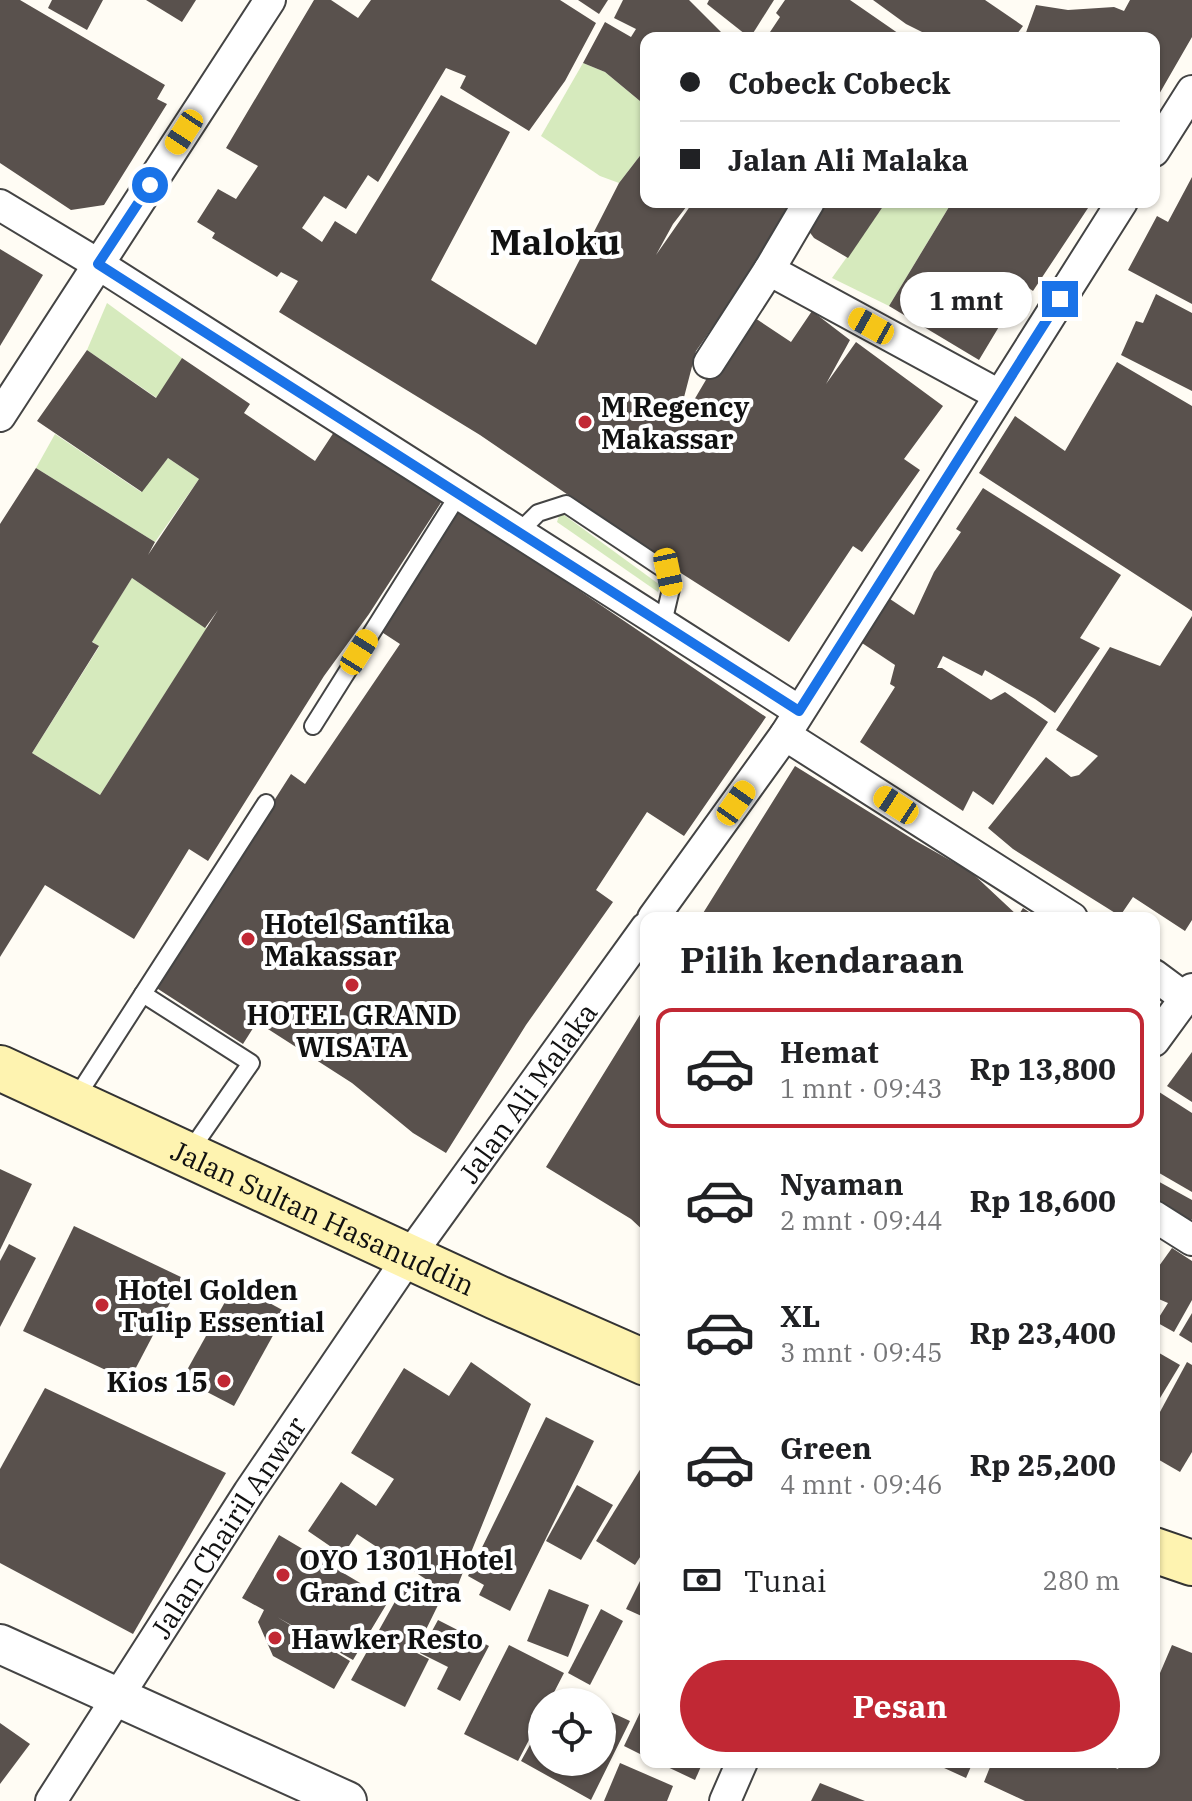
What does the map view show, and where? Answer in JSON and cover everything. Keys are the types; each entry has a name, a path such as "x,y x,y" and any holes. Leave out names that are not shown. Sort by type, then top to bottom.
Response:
{"main road":[{"name":"Jalan Sultan Hasanuddin","path":"0,1068 640,1360"},
{"path":"1160,1552 1192,1563"}],"street":[{"path":"0,416 270,0"},
{"path":"1160,142 1192,91"},
{"path":"0,205 663,623 792,723 1063,912"},
{"path":"709,363 805,208"},
{"path":"657,912 792,723 1118,208"},
{"path":"769,270 999,395"},
{"name":"Jalan Ali Malaka","path":"410,1255 640,936"},
{"path":"1160,978 1189,994 1160,1033"},
{"path":"1160,1220 1192,1240"},
{"name":"Jalan Chairil Anwar","path":"51,1801 249,1492 410,1255"},
{"path":"0,1644 347,1801"},
{"path":"725,1801 739,1768"}],"lane":[{"path":"313,726 459,494"},
{"path":"519,532 538,513 566,504 668,572 671,589 663,623"},
{"path":"73,1102 266,803"},
{"path":"143,994 251,1063 187,1155"}],"green space":[{"path":"583,63 605,72 640,101 640,156 619,183 600,176 541,136"},
{"path":"882,208 948,208 889,306 832,278"},
{"path":"107,303 182,358 157,398 87,350"},
{"path":"55,434 141,492 168,458 199,479 155,542 36,468"},
{"path":"560,512 660,585 658,592 557,522"},
{"path":"132,578 207,628 100,795 32,753 99,647 92,641"}],"building":[{"path":"0,0 20,0 165,85 157,99 167,104 104,205 71,210 0,163"},
{"path":"52,0 103,0 87,30 48,8"},
{"path":"146,0 196,0 182,22"},
{"path":"314,0 331,0 358,18 371,0 560,0 596,23 565,81 529,131 460,88 466,76 446,68 378,182 368,175 346,209 324,196 302,228 322,242 335,221 356,234 441,95 510,132 431,280 536,345 619,183 640,156 640,208 685,208 656,255 689,208 796,208 696,351 682,405 687,412 746,312 791,342 812,311 850,340 826,384 856,342 943,406 904,459 920,470 862,552 853,546 789,642 640,547 480,435 279,312 298,281 281,272 277,277 212,238 215,233 197,222 218,189 236,199 258,166 226,148"},
{"path":"578,0 608,0 599,14"},
{"path":"623,0 689,0 721,32 640,32 640,101 605,72 583,63 605,22 631,37 636,29 614,18"},
{"path":"709,0 774,0 754,32 742,32 707,4"},
{"path":"785,0 850,0 896,32 770,32 780,17 776,13"},
{"path":"873,0 985,0 1023,26 1018,32 922,32"},
{"path":"1130,0 1192,0 1192,37 1160,93 1160,32 1026,32 1036,5 1068,10 1114,7 1124,11"},
{"path":"1192,177 1192,304 1128,270 1157,216 1168,222"},
{"path":"816,208 882,208 848,258 814,238 805,226"},
{"path":"948,208 1088,208 1033,291 1024,285 979,360 889,306"},
{"path":"0,249 43,275 0,346"},
{"path":"1156,294 1192,313 1192,391 1121,355 1136,321 1143,323"},
{"path":"87,350 156,398 182,358 250,404 244,413 315,461 334,432 442,501 369,614 324,676 208,861 189,849 134,939 45,885 0,957 0,524 36,468 155,542 148,555 199,479 168,458 142,492 37,421","holes":["132,578 205,628 218,610 100,795 32,753 99,646 92,642"]},
{"path":"1117,362 1192,406 1192,611 979,473 1015,416 1065,451"},
{"path":"983,488 1121,575 1080,638 1100,648 1055,713 985,670 982,676 943,656 937,668 942,668 991,700 1005,692 1048,722 993,805 973,791 963,811 860,742 895,687 890,684 895,665 859,641 890,599 914,615 934,572 961,532 956,529"},
{"path":"459,509 766,717 684,836 647,812 596,890 613,902 526,1025 446,1153 413,1133 352,1083 257,1022 243,1044 155,987 291,774 305,784 400,644 377,629"},
{"path":"1192,616 1192,920 1185,931 1133,897 1123,912 1114,912 1013,849 988,828 1046,757 1071,777 1079,775 1098,756 1056,730 1110,647 1160,666"},
{"path":"795,766 971,872 1014,912 857,912 704,912"},
{"path":"640,1015 640,1227 546,1167"},
{"path":"1192,1052 1192,1102 1167,1086"},
{"path":"1160,1093 1192,1113 1192,1192 1160,1173"},
{"path":"0,1169 32,1184 0,1250"},
{"path":"1160,1182 1192,1200 1192,1219 1185,1229 1160,1214"},
{"name":"Hotel Golden Tulip Essential","path":"74,1226 183,1278 129,1381 23,1331"},
{"path":"9,1244 36,1258 0,1327 0,1261"},
{"path":"1172,1248 1192,1261 1192,1300 1174,1332 1160,1324 1160,1316 1168,1303 1160,1300 1160,1265"},
{"path":"235,1284 286,1312 234,1406 182,1379"},
{"path":"1192,1313 1192,1343 1179,1335"},
{"path":"1160,1353 1180,1365 1160,1398"},
{"path":"471,1362 531,1404 453,1597 357,1534 343,1555 308,1531 341,1482 376,1506 394,1479 351,1453 404,1368 449,1396"},
{"path":"1187,1362 1192,1365 1192,1452 1180,1472 1160,1460 1160,1412"},
{"path":"45,1388 226,1473 133,1634 0,1563 0,1469"},
{"path":"546,1417 594,1441 510,1611 479,1595 484,1585 468,1576"},
{"path":"640,1470 640,1557 635,1565 596,1541"},
{"path":"577,1485 613,1505 581,1560 546,1541"},
{"path":"279,1535 389,1600 353,1660 277,1617 350,1661 334,1689 273,1656 258,1622 264,1610 242,1598"},
{"path":"640,1581 640,1615 626,1609"},
{"path":"406,1582 440,1601 415,1652 429,1659 405,1707 351,1680"},
{"path":"549,1589 589,1605 568,1657 527,1641"},
{"path":"601,1609 623,1621 590,1685 568,1673"},
{"path":"438,1620 489,1646 460,1701 437,1689 448,1667 420,1653"},
{"path":"509,1645 564,1673 556,1688 528,1688 528,1742 518,1761 464,1734"},
{"path":"1172,1645 1192,1653 1192,1801 1025,1801 984,1782 990,1768 1160,1768 1160,1673"},
{"path":"640,1713 640,1754 624,1746"},
{"path":"616,1714 630,1721 616,1749"},
{"path":"0,1723 30,1744 0,1784"},
{"path":"528,1748 528,1765 521,1761"},
{"path":"620,1763 673,1786 667,1801 604,1801"},
{"path":"670,1768 700,1768 695,1780"},
{"path":"944,1768 970,1768 966,1778"},
{"path":"548,1776 603,1776 591,1800"},
{"path":"820,1783 865,1801 811,1801"}],"place":[{"name":"M Regency Makassar","path":"585,422"},
{"name":"Hotel Santika Makassar","path":"248,939"},
{"name":"HOTEL GRAND WISATA","path":"352,985"},
{"name":"Hotel Golden Tulip Essential","path":"102,1305"},
{"name":"Kios 15","path":"224,1381"},
{"name":"OYO 1301 Hotel Grand Citra","path":"283,1575"},
{"name":"Hawker Resto","path":"275,1638"}],"district":[{"name":"Maloku","path":"555,241"}],"route":[{"path":"150,185 98,264 799,711 1060,299"}]}
